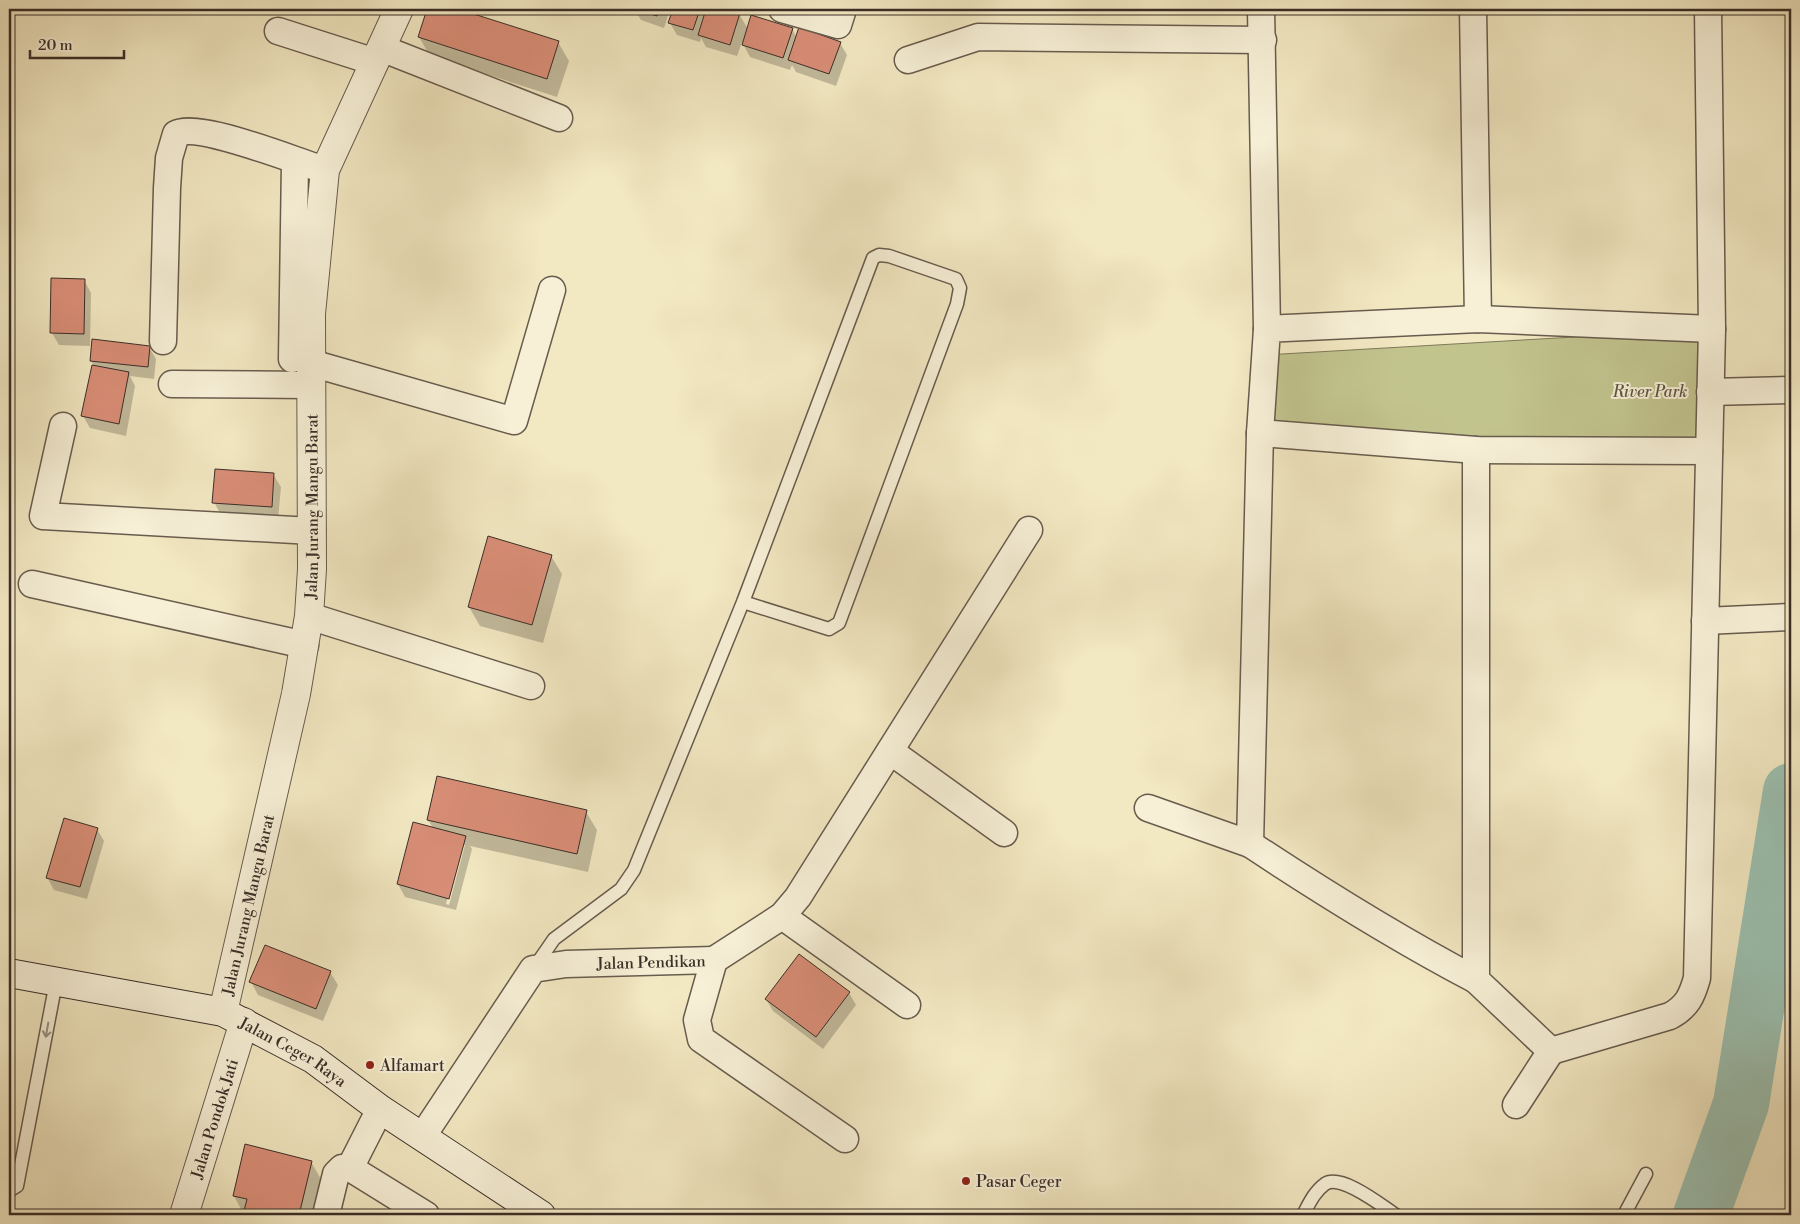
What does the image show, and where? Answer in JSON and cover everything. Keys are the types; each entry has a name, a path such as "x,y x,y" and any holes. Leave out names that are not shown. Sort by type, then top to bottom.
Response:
{"street":[{"name":"Jalan Jurang Mangu Barat","path":"233,1017 294,704 309,616 312,531 305,369 325,170 399,9"},
{"path":"782,9 838,25 843,9"},
{"path":"1250,844 1260,433 1267,329 1261,9"},
{"path":"1473,9 1478,319"},
{"path":"1516,1105 1551,1051 1670,1016 1683,1010 1692,996 1696,978 1712,329 1708,9"},
{"path":"278,31 378,55 559,118"},
{"path":"908,60 978,37 1263,40"},
{"path":"163,341 167,188 169,158 176,134 182,131 205,132 325,170"},
{"path":"295,162 305,369"},
{"path":"172,384 305,369 514,421 552,290"},
{"path":"1267,329 1478,319 1712,329"},
{"path":"1710,392 1791,390"},
{"path":"63,426 43,516 312,531"},
{"path":"1260,433 1476,450 1709,450"},
{"path":"1476,450 1476,980"},
{"path":"714,960 782,916 798,897 1029,530"},
{"path":"32,584 305,645"},
{"path":"309,616 531,686"},
{"path":"1705,620 1791,617"},
{"path":"890,751 1004,833"},
{"path":"1148,808 1250,844 1332,899 1426,954 1476,980 1551,1051"},
{"path":"782,916 907,1005"},
{"name":"Jalan Pendikan","path":"534,969 566,964 714,960 697,1020 701,1039 846,1139"},
{"path":"422,1137 534,969"},
{"name":"Jalan Ceger Raya","path":"9,973 233,1017 313,1060 422,1137 541,1215"},
{"name":"Jalan Pondok Jati","path":"184,1215 233,1017"},
{"path":"350,1168 380,1108"},
{"path":"326,1215 336,1174 342,1168 350,1168 426,1215"}],"lane":[{"path":"534,969 554,939 621,889 634,870 743,602 873,258 879,255 889,256 956,279 960,288 957,304 839,623 829,629 743,602"},
{"path":"9,1191 17,1186 56,982"},
{"path":"1624,1215 1646,1174"},
{"path":"1303,1215 1315,1194 1327,1183 1342,1182 1396,1215"}],"green space":[{"name":"River Park","path":"1712,329 1709,451 1260,433 1265,355"}],"building":[{"path":"427,9 458,9 559,41 547,79 418,37"},
{"path":"635,9 659,9 657,16"},
{"path":"673,9 700,9 693,30 668,23"},
{"path":"706,9 727,9 740,13 730,45 698,35"},
{"path":"751,15 793,28 783,58 742,45"},
{"path":"799,27 841,42 829,74 788,60"},
{"path":"51,278 85,279 84,334 50,333"},
{"path":"92,339 150,346 148,367 90,361"},
{"path":"92,365 129,372 119,424 81,416"},
{"path":"215,469 274,473 272,507 212,503"},
{"path":"488,536 552,555 532,625 468,607"},
{"path":"437,776 587,810 577,854 427,820"},
{"path":"64,818 98,828 80,887 46,878"},
{"path":"413,822 466,836 449,899 397,884"},
{"path":"265,945 331,971 316,1009 249,982"},
{"path":"799,954 850,992 816,1037 765,999"},
{"path":"245,1144 312,1161 299,1215 243,1215 247,1199 233,1196"}],"waterway":[{"path":"1701,1215 1741,1104 1791,791"}],"place":[{"name":"Alfamart","path":"370,1065"},
{"name":"Pasar Ceger","path":"966,1181"}]}
